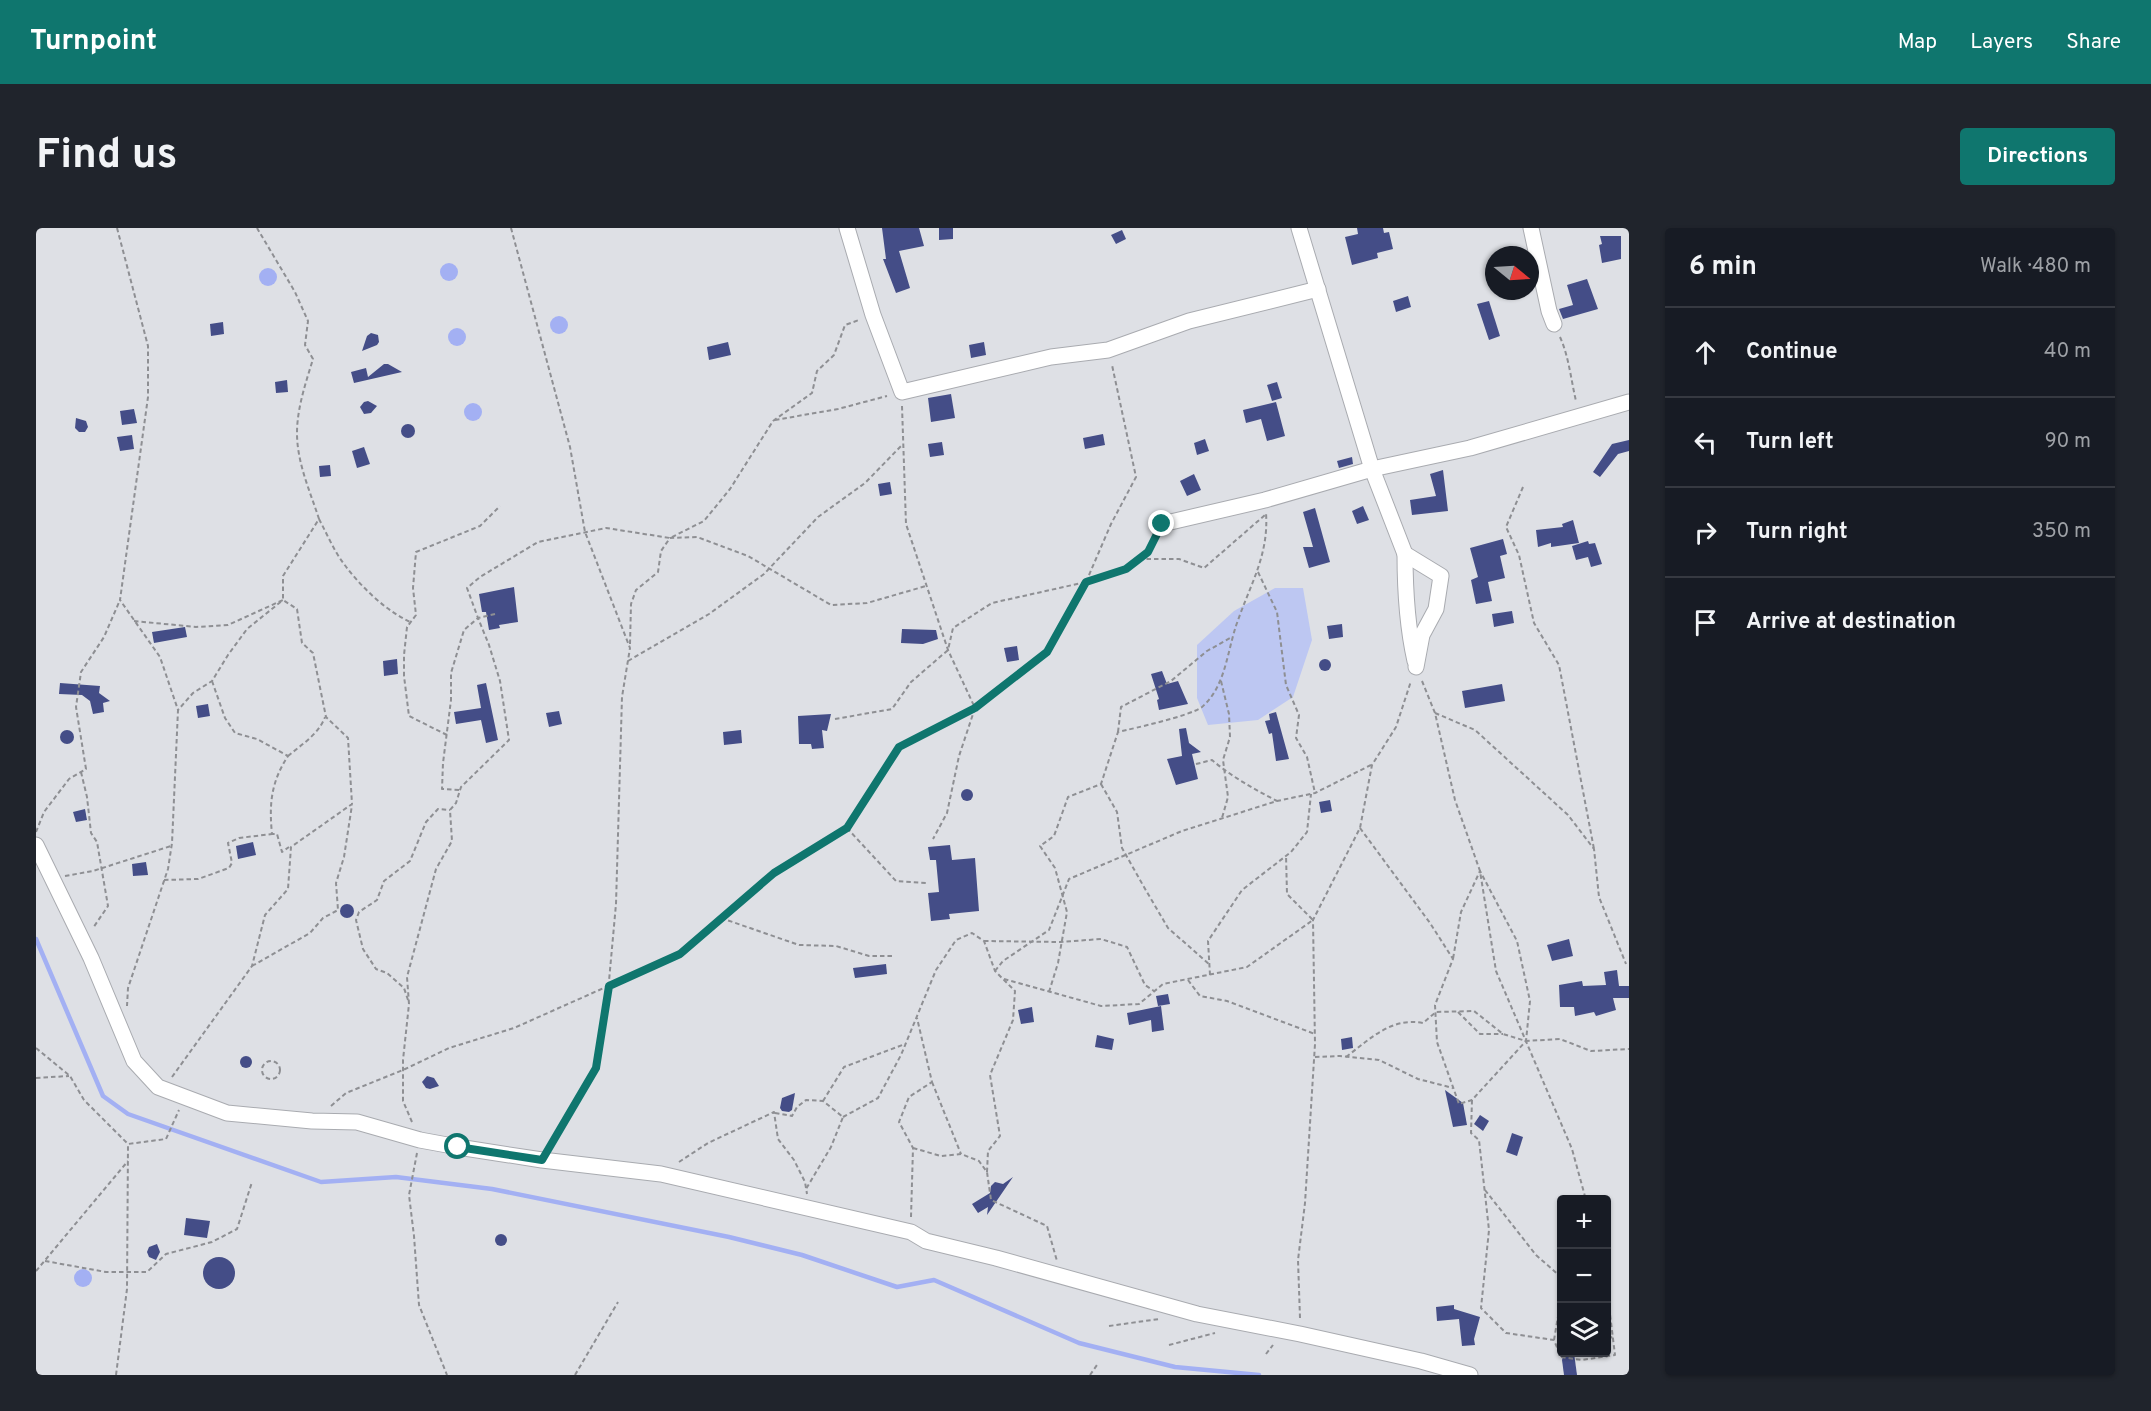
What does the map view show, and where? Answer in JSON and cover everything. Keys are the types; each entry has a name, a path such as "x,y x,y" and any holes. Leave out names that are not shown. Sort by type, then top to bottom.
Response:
{"street":[{"path":"847,228 873,315 902,392 1051,357 1108,350 1189,321 1318,289"},
{"path":"1299,228 1372,470 1405,554 1408,624 1416,667"},
{"path":"1531,228 1549,311 1554,324"},
{"path":"1162,524 1265,507 1372,470 1470,448 1629,402"},
{"path":"1405,554 1441,576 1436,609 1422,635 1416,667"},
{"path":"36,845 92,958 134,1061 158,1087 227,1113 312,1121 357,1122 420,1140 542,1160 661,1174 911,1232 926,1241 1061,1275 1197,1314 1421,1361 1470,1375"}],"path":[{"path":"36,833 44,812 69,779 87,769 76,707 81,672 104,637 120,600 148,397 148,346 117,228"},
{"path":"257,228 295,292 308,321 305,345 313,359 303,392 297,432 300,461 319,519 344,564 369,593 397,616 410,622"},
{"path":"511,228 570,447 585,532 630,648"},
{"path":"542,1160 596,1068 609,986 616,904 622,697 630,648 633,597 636,591 658,572 661,552 670,538 704,521 730,489 773,421 812,393 817,371 834,354 845,325 873,315"},
{"path":"1554,324 1565,348 1569,375 1580,416"},
{"path":"312,1121 346,1093 449,1048 514,1028 680,954 774,873 847,828 899,747 975,708 1047,652 1086,582 1111,524 1136,477 1108,350"},
{"path":"773,421 838,410 902,392 906,524 948,650 975,708 959,756 947,813 933,839"},
{"path":"628,661 709,614 769,569 818,517 865,483 903,444"},
{"path":"1524,487 1506,527 1519,555 1534,622 1559,665 1594,849 1599,897 1626,964"},
{"path":"447,735 409,716 404,655 407,627 416,615 413,588 416,552 480,526 500,506"},
{"path":"1139,559 1179,559 1204,568 1265,507"},
{"path":"1118,732 1165,720 1201,707 1221,681 1233,637 1258,572 1267,534 1265,507"},
{"path":"283,600 283,576 319,519"},
{"path":"835,719 892,709 911,682 948,650 953,628 993,603 1086,582 1126,569 1148,552 1162,524"},
{"path":"447,1375 419,1305 409,1195 420,1140 403,1101 403,1070 409,1004 407,977 436,869 452,841 450,810 456,802 459,790 509,740 500,681 467,588 480,577 538,542 606,528 670,538 697,537 748,556 831,605 867,603 926,586"},
{"path":"1210,975 1208,941 1242,890 1286,855 1306,832 1313,794 1307,757 1296,738 1299,716 1286,685 1277,612 1258,572"},
{"path":"120,600 160,657 178,710 171,846 164,880 128,988 127,1010"},
{"path":"134,621 196,627 228,625 283,600"},
{"path":"178,710 193,693 212,681 247,629 283,600"},
{"path":"272,834 270,811 277,773 288,756 311,737 326,717 313,653 302,643 297,609 283,600"},
{"path":"459,790 442,789 451,700 451,673 464,630 478,618 495,614"},
{"path":"1209,964 1168,928 1122,848 1118,812 1101,784 1118,732 1121,707 1171,681 1207,651 1233,637"},
{"path":"1416,667 1435,713 1455,800 1480,871 1517,940 1530,1001 1526,1041 1472,1100 1459,1104 1437,1042 1435,1005 1453,959 1461,912 1480,871"},
{"path":"1002,978 1101,1006 1139,1004 1163,984 1247,967 1313,920 1360,828 1372,765 1396,727 1416,667"},
{"path":"212,681 225,718 235,733 257,739 288,756"},
{"path":"1221,681 1230,737 1223,760 1228,797 1222,818"},
{"path":"1435,713 1475,730 1568,815 1594,849"},
{"path":"252,966 310,933 323,918 338,910 336,883 344,857 352,804 348,738 326,717"},
{"path":"1196,764 1212,760 1224,771 1277,801"},
{"path":"995,971 1003,961 1049,930 1069,879 1182,831 1277,801 1313,794 1372,765"},
{"path":"81,772 87,797 91,833 96,842 108,906 93,929"},
{"path":"1049,992 1058,963 1067,912 1055,868 1040,846 1054,836 1068,797 1101,784"},
{"path":"164,880 198,879 229,868 232,862 228,843 239,838 277,834 282,852 352,804"},
{"path":"409,1004 404,988 387,973 376,969 363,949 356,920 359,912 377,900 384,881 410,861 426,822 438,809 450,810"},
{"path":"847,828 897,882 927,883"},
{"path":"1360,828 1430,923 1453,959"},
{"path":"51,878 101,868 171,846"},
{"path":"163,1089 252,966 265,915 288,889 291,847"},
{"path":"1286,855 1287,894 1313,920 1315,1057 1305,1203 1298,1260 1300,1334"},
{"path":"1480,871 1496,971 1572,1149 1585,1195"},
{"path":"721,918 799,945 836,946 869,956 892,956"},
{"path":"806,1189 831,1147 843,1118 878,1098 906,1044 936,970 956,940 972,933 984,942 995,971 1015,991 1013,1020 990,1075 1000,1136 988,1151 987,1172 991,1200 1047,1226 1061,1275"},
{"path":"984,942 1060,942 1101,939 1127,946 1145,985 1154,992"},
{"path":"1187,979 1200,996 1227,1001 1315,1034"},
{"path":"1346,1057 1384,1028 1409,1020 1423,1023 1436,1012 1474,1011 1503,1035"},
{"path":"1457,1012 1480,1034 1503,1035 1526,1041 1560,1039 1591,1051 1629,1049"},
{"path":"917,1018 932,1082 961,1154"},
{"path":"823,1101 844,1067 906,1044"},
{"path":"36,1048 69,1076 84,1100 128,1144 127,1289 116,1375"},
{"path":"1315,1057 1379,1060 1418,1079 1454,1088"},
{"path":"267,1061 274,1061 279,1065 280,1072 273,1079 267,1078 262,1073 262,1066 267,1061"},
{"path":"36,1078 69,1076"},
{"path":"911,1232 913,1148 899,1122 909,1096 932,1082"},
{"path":"661,1174 708,1143 774,1112 792,1116 797,1107 806,1100 823,1101 843,1118"},
{"path":"1472,1100 1471,1133 1479,1140 1490,1230 1481,1308 1506,1333 1554,1340"},
{"path":"774,1112 778,1140 794,1160 805,1182 807,1208"},
{"path":"128,1144 166,1139 175,1117"},
{"path":"913,1148 941,1156 961,1154 980,1161 987,1172"},
{"path":"36,1271 128,1161"},
{"path":"45,1261 106,1272 147,1272 166,1254 212,1242 237,1229 252,1182"},
{"path":"1485,1190 1536,1255 1557,1274"},
{"path":"575,1375 618,1302"},
{"path":"1560,1303 1554,1340 1561,1357 1582,1360 1615,1355 1609,1303"},
{"path":"1109,1326 1164,1318"},
{"path":"1169,1345 1225,1330"},
{"path":"1090,1375 1097,1365"}],"shaded area":[{"path":"449,263 455,266 458,272 455,278 449,281 443,278 440,272 443,266"},
{"path":"268,268 274,271 277,277 274,283 268,286 262,283 259,277 262,271"},
{"path":"559,316 565,319 568,325 565,331 559,334 553,331 550,325 553,319"},
{"path":"457,328 463,331 466,337 463,343 457,346 451,343 448,337 451,331"},
{"path":"473,403 479,406 482,412 479,418 473,421 467,418 464,412 467,406"},
{"path":"1275,588 1303,588 1312,640 1293,697 1258,720 1208,725 1197,698 1197,645 1234,611"},
{"path":"83,1269 89,1272 92,1278 89,1284 83,1287 77,1284 74,1278 77,1272"}],"building":[{"path":"882,228 919,228 924,246 899,251 910,288 896,293 883,259 886,259"},
{"path":"939,228 953,228 953,239 939,240"},
{"path":"1357,228 1383,228 1384,233 1389,232 1393,249 1377,253 1378,258 1352,265 1345,237 1358,234"},
{"path":"1122,230 1126,239 1116,244 1111,235"},
{"path":"1600,236 1621,236 1621,259 1602,263"},
{"path":"1587,279 1598,309 1563,319 1559,309 1573,305 1567,285"},
{"path":"1408,296 1411,307 1396,312 1393,301"},
{"path":"1489,301 1500,336 1489,340 1477,304"},
{"path":"223,322 224,334 211,336 210,324"},
{"path":"371,333 378,335 379,342 362,351 367,336"},
{"path":"728,342 731,355 709,360 707,347"},
{"path":"984,342 986,355 971,358 969,345"},
{"path":"384,364 402,372 354,383 351,372 366,368 368,377"},
{"path":"287,380 288,392 276,393 275,382"},
{"path":"1277,382 1282,398 1272,401 1267,385"},
{"path":"951,394 955,418 931,422 928,398"},
{"path":"368,401 377,406 371,413 364,414 360,407"},
{"path":"1276,402 1285,436 1267,441 1261,419 1246,423 1243,410"},
{"path":"134,409 137,423 122,425 120,411"},
{"path":"76,418 86,421 88,427 85,432 79,432 75,428"},
{"path":"408,424 413,426 415,431 413,436 408,438 403,436 401,431 403,426"},
{"path":"1103,434 1105,445 1085,449 1083,438"},
{"path":"132,435 134,449 120,451 117,437"},
{"path":"1205,439 1209,451 1197,455 1194,443"},
{"path":"1629,440 1629,451 1618,454 1600,477 1593,472 1612,444"},
{"path":"942,442 944,455 930,457 928,444"},
{"path":"364,447 370,464 357,468 352,451"},
{"path":"1352,457 1353,464 1339,468 1337,461"},
{"path":"330,465 331,476 320,477 319,466"},
{"path":"1443,470 1448,511 1412,515 1410,500 1436,496 1430,474"},
{"path":"1194,474 1201,490 1187,496 1180,481"},
{"path":"890,482 892,494 880,496 878,484"},
{"path":"1363,506 1369,520 1357,524 1352,511"},
{"path":"1315,508 1330,562 1309,568 1303,547 1313,547 1303,512"},
{"path":"1573,520 1579,543 1551,547 1551,543 1538,547 1536,530 1563,527 1562,524"},
{"path":"1503,539 1507,554 1500,556 1505,578 1488,582 1492,601 1476,604 1471,580 1478,577 1470,548"},
{"path":"1588,541 1589,544 1595,543 1602,564 1591,567 1588,557 1576,560 1572,546"},
{"path":"514,587 518,622 499,625 500,628 489,630 486,612 482,612 479,594"},
{"path":"1512,611 1514,623 1494,627 1492,614"},
{"path":"1342,624 1343,637 1329,639 1327,626"},
{"path":"185,627 187,637 154,643 152,632"},
{"path":"902,629 936,630 938,639 923,644 901,643"},
{"path":"1017,646 1019,660 1007,662 1004,648"},
{"path":"397,659 398,674 384,676 383,661"},
{"path":"1327,659 1330,660 1330,670 1323,671 1320,670 1319,663 1320,660"},
{"path":"1162,671 1167,684 1178,681 1188,704 1159,710 1157,700 1159,699 1151,674"},
{"path":"60,683 100,686 99,693 110,701 103,703 104,712 93,714 90,701 82,695 59,694"},
{"path":"486,683 498,740 486,743 481,720 456,724 454,712 481,708 477,685"},
{"path":"1502,684 1505,701 1465,708 1462,691"},
{"path":"208,704 210,716 198,718 196,706"},
{"path":"559,711 562,724 549,727 546,713"},
{"path":"1276,712 1289,759 1276,761 1272,733 1269,734 1265,721 1270,720 1269,714"},
{"path":"831,714 827,731 822,730 824,748 812,749 811,744 799,744 798,716"},
{"path":"1186,728 1189,743 1201,752 1192,754 1198,779 1176,785 1167,759 1182,756 1179,729"},
{"path":"67,730 72,732 74,737 72,742 67,744 62,742 60,737 62,732"},
{"path":"741,730 742,743 724,745 723,732"},
{"path":"967,789 973,795 967,801 961,795"},
{"path":"1330,800 1332,811 1321,813 1319,802"},
{"path":"85,809 87,820 76,822 73,812"},
{"path":"253,842 256,855 238,859 236,846"},
{"path":"950,845 952,860 975,858 979,911 949,914 950,919 931,921 928,893 939,892 936,860 930,860 928,847"},
{"path":"146,862 148,875 133,876 132,864"},
{"path":"347,904 352,906 354,911 352,916 347,918 342,916 340,911 342,906"},
{"path":"1569,939 1573,956 1552,961 1547,945"},
{"path":"886,964 887,974 855,978 853,968"},
{"path":"1617,970 1619,986 1629,986 1629,998 1613,998 1616,1010 1596,1016 1594,1012 1575,1016 1574,1007 1560,1007 1559,985 1582,981 1583,986 1606,985 1604,972"},
{"path":"1168,994 1170,1004 1158,1006 1156,996"},
{"path":"1161,1006 1164,1030 1152,1032 1151,1020 1129,1025 1127,1013"},
{"path":"1032,1007 1034,1022 1021,1024 1018,1010"},
{"path":"1097,1035 1114,1039 1112,1050 1095,1047"},
{"path":"1352,1037 1353,1048 1342,1050 1341,1039"},
{"path":"246,1056 252,1062 246,1068 240,1062"},
{"path":"427,1076 434,1078 439,1086 426,1088 422,1082"},
{"path":"1445,1090 1463,1103 1467,1125 1453,1127"},
{"path":"795,1093 792,1110 782,1111 780,1108 782,1098"},
{"path":"1480,1115 1489,1121 1483,1131 1474,1124"},
{"path":"1512,1133 1523,1137 1517,1156 1506,1152"},
{"path":"1013,1177 987,1215 988,1207 978,1213 972,1204 990,1193 991,1186 995,1182 1003,1184"},
{"path":"186,1218 210,1221 207,1238 184,1235"},
{"path":"501,1234 507,1240 501,1246 495,1240"},
{"path":"157,1244 160,1252 156,1260 149,1257 147,1252 149,1247"},
{"path":"219,1257 230,1262 235,1273 230,1284 219,1289 208,1284 203,1273 208,1262"},
{"path":"1454,1305 1454,1309 1480,1317 1474,1339 1475,1345 1462,1346 1459,1319 1437,1321 1436,1307"},
{"path":"1563,1357 1575,1357 1577,1375 1564,1375"}],"waterway":[{"path":"36,939 103,1096 128,1114 321,1182 396,1177 492,1189 729,1237 802,1255 897,1287 934,1280 1079,1343 1175,1367 1259,1375"}],"route":[{"path":"458,1147 542,1160 596,1068 609,986 680,954 774,873 847,828 899,747 975,708 1047,652 1086,582 1126,569 1148,552 1162,524"}]}
